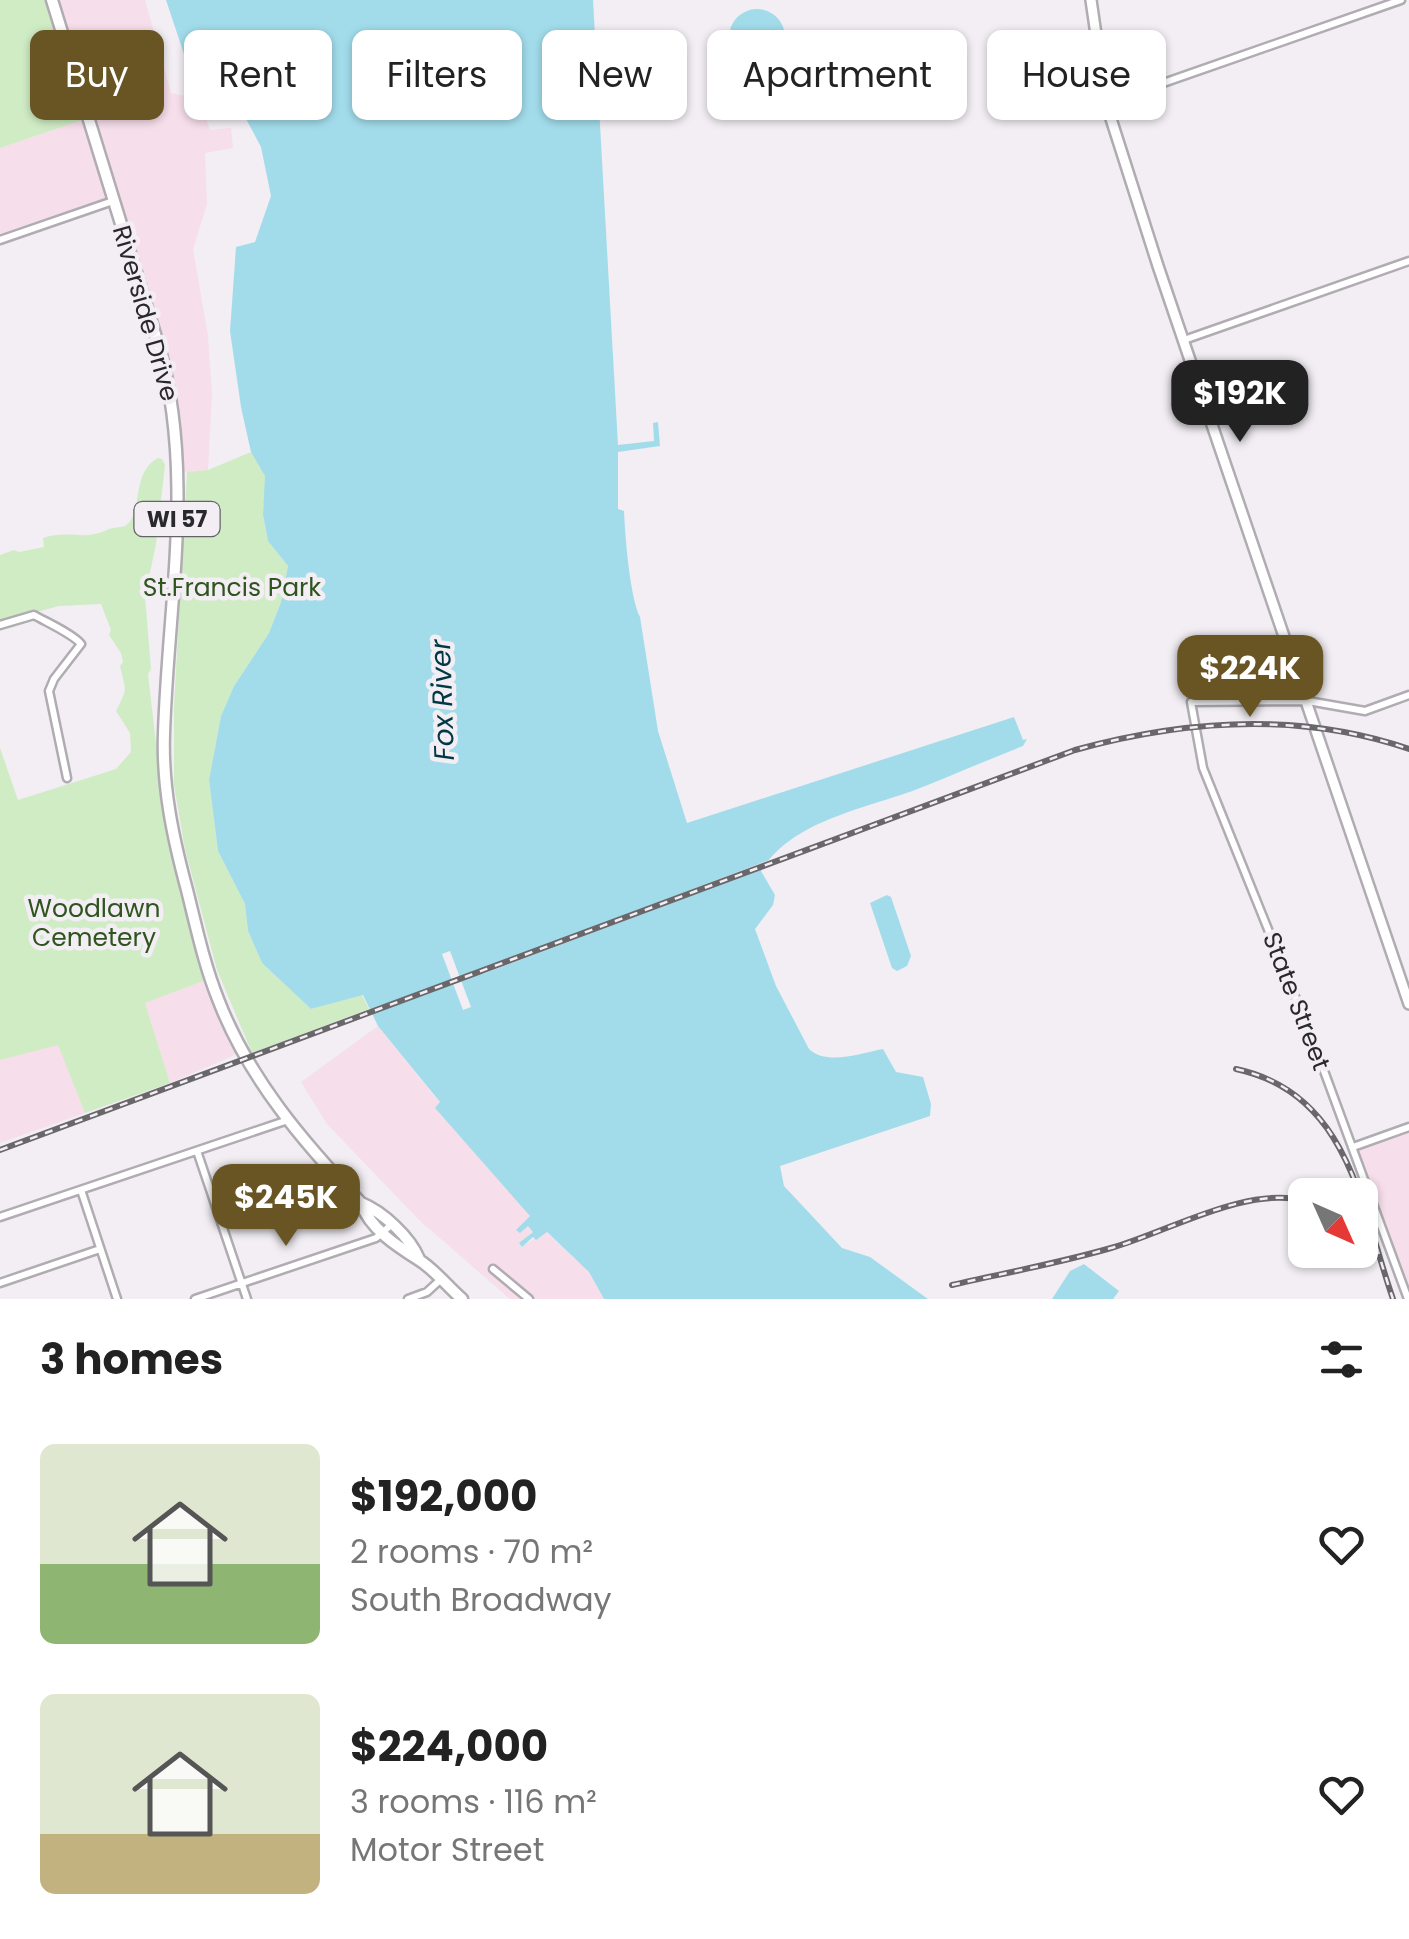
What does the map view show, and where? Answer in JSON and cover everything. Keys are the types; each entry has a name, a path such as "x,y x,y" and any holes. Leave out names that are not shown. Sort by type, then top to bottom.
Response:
{"main road":[{"name":"Riverside Drive","path":"52,0 165,368 178,442 164,734 167,802 175,846 208,971 238,1045 288,1120"},
{"name":"WI 57","path":"288,1120 361,1203 366,1216 387,1229 406,1255 418,1259 462,1299"}],"street":[{"path":"1091,0 1095,30"},
{"path":"1166,81 1401,0"},
{"path":"1112,120 1409,1003"},
{"path":"0,240 114,201"},
{"path":"1184,340 1409,262"},
{"path":"0,625 34,615 74,636 81,644 54,679 49,692 68,778"},
{"path":"1308,701 1365,710 1409,695"},
{"name":"State Street","path":"1308,701 1191,702 1204,768 1314,1041 1408,1299"},
{"path":"0,1218 288,1120"},
{"path":"1352,1147 1409,1127"},
{"path":"197,1151 247,1299"},
{"path":"80,1190 117,1299"},
{"path":"196,1299 376,1238 387,1229"},
{"path":"0,1284 100,1249"},
{"path":"492,1268 529,1299"},
{"path":"408,1299 427,1292 440,1280"}],"shaded area":[{"path":"52,0 145,0 153,30 61,30"},
{"path":"164,68 171,93 184,96 184,120 207,120 210,130 231,128 233,148 205,153 207,204 193,249 208,336 212,393 208,470 179,473 175,420 112,196 0,234 0,148 82,120 164,120"},
{"path":"211,978 242,1052 170,1083 145,1003"},
{"path":"378,1026 440,1103 435,1108 531,1216 528,1225 533,1231 519,1244 522,1246 546,1232 589,1272 604,1299 510,1299 419,1220 327,1124 301,1082"},
{"path":"58,1044 85,1113 0,1143 0,1060"},
{"path":"1409,1127 1409,1299 1378,1215 1378,1178 1364,1178 1353,1147"}],"green space":[{"path":"0,0 52,0 61,30 30,30 30,120 82,120 0,148"},
{"name":"St.Francis Park","path":"251,452 266,476 263,515 268,541 288,566 281,602 269,633 234,686 221,716 209,780 218,851 245,904 248,931 262,963 311,1009 362,995 369,1009 252,1053 217,970 185,849 174,785 174,706 187,472 208,470"},
{"name":"Woodlawn Cemetery","path":"158,458 165,465 156,544 145,596 151,669 148,674 165,822 206,980 145,1003 170,1083 85,1113 58,1045 0,1060 0,748 18,800 116,769 131,752 130,733 116,711 125,689 120,666 123,662 109,635 111,630 101,604 59,606 0,622 0,555 44,547 43,538 92,535 125,526 134,512 144,473"}],"water":[{"name":"Fox River","path":"166,0 593,0 595,30 542,30 542,120 600,120 618,445 654,441 653,423 658,422 660,446 618,452 618,509 624,511 631,582 658,731 687,823 1014,717 1023,740 1027,739 1023,746 810,828 774,854 761,871 775,895 773,905 755,929 776,986 809,1049 835,1058 883,1049 896,1072 923,1077 931,1104 930,1116 780,1166 784,1186 842,1248 870,1257 928,1299 604,1299 589,1272 547,1232 522,1247 519,1243 533,1232 528,1226 520,1233 516,1230 530,1216 435,1108 440,1102 378,1026 363,995 311,1009 262,963 248,931 245,904 218,851 209,780 221,716 234,686 269,633 281,602 288,566 268,541 263,515 265,476 251,452 241,407 230,331 236,247 255,242 271,196 261,147 247,120 332,120 332,30 184,30 184,54"},
{"path":"757,9 777,17 783,30 731,30 737,17"},
{"path":"887,895 911,956 907,966 897,971 892,968 870,903"},
{"path":"1084,1264 1119,1291 1113,1299 1052,1299 1070,1271"}],"pier":[{"path":"777,857 771,866 483,974 482,969"},
{"path":"450,951 471,1007 463,1010 442,954"}],"railway":[{"path":"0,1150 1075,750 1158,732 1242,724 1327,729 1409,749"},
{"path":"1236,1069 1274,1082 1304,1102 1327,1128 1359,1192 1393,1299"},
{"path":"952,1285 1111,1248 1233,1205 1258,1199 1288,1199"}]}
